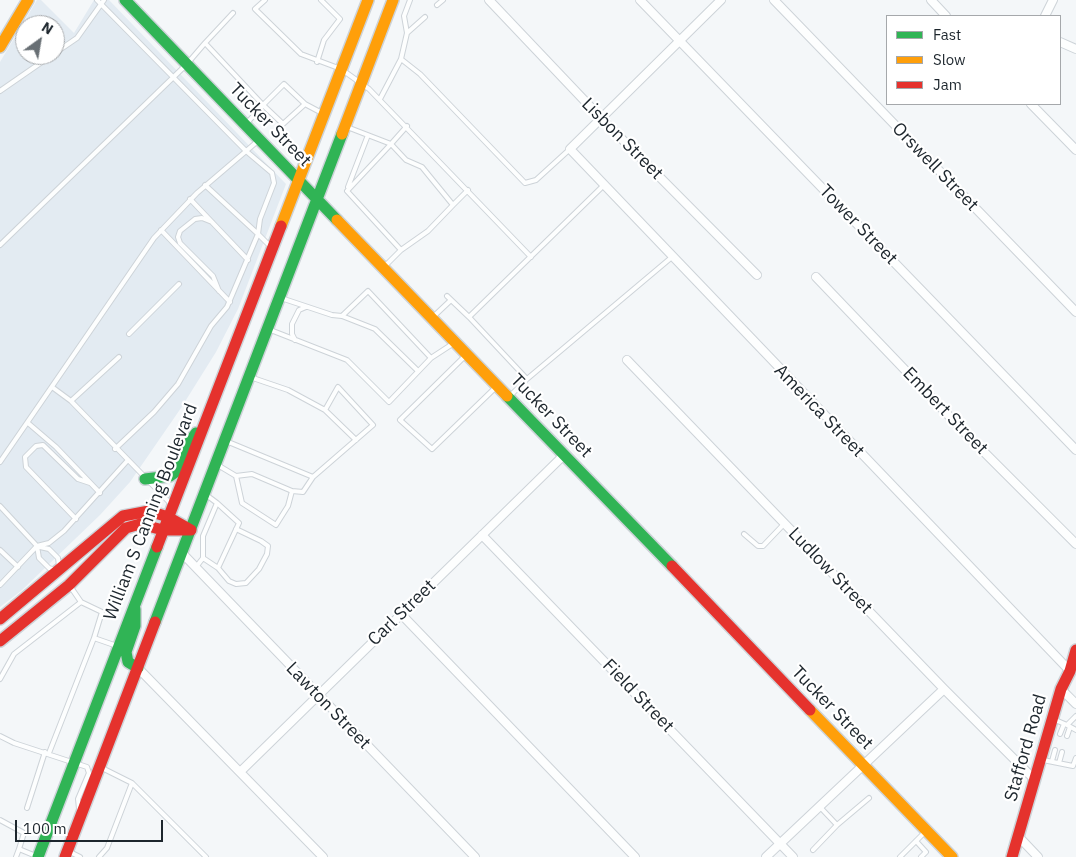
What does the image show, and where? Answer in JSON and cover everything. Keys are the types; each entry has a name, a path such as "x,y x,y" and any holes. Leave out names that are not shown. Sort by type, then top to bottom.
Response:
{"main road":[{"path":"0,47 28,0"},
{"name":"Tucker Street","path":"125,0 952,857"},
{"path":"66,854 226,441 393,0"},
{"name":"William S Canning Boulevard","path":"38,857 299,180 364,2"},
{"path":"145,480 170,476 177,471 186,447 206,420"},
{"path":"0,619 123,516 149,511 168,517 191,530"},
{"path":"0,640 69,585 126,528 140,524 163,530 191,530"},
{"path":"59,571 69,585"},
{"path":"135,603 135,626 126,652 128,662 138,668"},
{"name":"Stafford Road","path":"1012,857 1035,780 1063,724 1062,689 1076,650"}],"street":[{"name":"Lisbon Street","path":"489,0 601,118 757,275"},
{"name":"Tower Street","path":"640,0 1076,450"},
{"path":"570,149 721,0"},
{"name":"Orswell Street","path":"774,0 1076,312"},
{"path":"931,0 945,15"},
{"path":"1046,15 1053,0"},
{"path":"1061,42 1076,49"},
{"path":"1032,105 1076,150"},
{"name":"America Street","path":"570,149 1070,671"},
{"name":"Embert Street","path":"816,277 974,442 1076,544"},
{"name":"Ludlow Street","path":"627,360 944,689 1035,780"},
{"name":"Carl Street","path":"241,771 564,455"},
{"name":"Field Street","path":"482,535 793,857"},
{"name":"Lawton Street","path":"182,553 475,857"},
{"path":"401,614 635,857"},
{"path":"138,668 241,771 323,857"},
{"path":"766,857 944,689"},
{"path":"1062,689 1076,704"},
{"path":"1018,836 1038,857"}],"lane":[{"path":"265,0 255,9 301,54 317,62 341,69 362,82 407,126 531,257"},
{"path":"317,62 324,40 340,19 321,0"},
{"path":"380,99 401,59 407,33 404,16 410,0"},
{"path":"438,5 443,0"},
{"path":"65,46 77,38 100,1 158,63 175,76 246,151 270,170 275,179 260,218 258,234 230,302 210,326 182,377 167,398 115,448"},
{"path":"0,245 175,76 233,14"},
{"path":"407,33 425,17"},
{"path":"205,43 283,124 305,104"},
{"path":"401,59 420,74 525,182 536,180 570,149"},
{"path":"0,91 38,65"},
{"path":"245,125 284,84 305,104 324,114"},
{"path":"345,126 390,144 406,160 422,168 453,205"},
{"path":"347,190 407,126"},
{"path":"347,190 368,135"},
{"path":"0,462 132,268 161,230 206,184 259,140"},
{"path":"206,184 272,248"},
{"path":"469,317 604,185"},
{"path":"347,190 401,250"},
{"path":"383,268 401,250 428,231 468,190"},
{"path":"190,199 248,260"},
{"path":"212,222 202,218 195,219 180,231 178,237 180,243 213,276 219,291"},
{"path":"161,230 230,302"},
{"path":"508,398 527,379 672,257"},
{"path":"129,334 180,284"},
{"path":"342,316 368,291 431,358"},
{"path":"447,296 527,379"},
{"path":"280,298 332,315 342,316 380,332 418,372"},
{"path":"432,318 451,300"},
{"path":"295,340 292,328 296,314 302,307 308,306"},
{"path":"268,329 347,360 389,402 431,358 455,342"},
{"path":"467,355 400,420 432,449 497,386"},
{"path":"71,401 119,356"},
{"path":"250,377 288,390 325,410 356,440"},
{"path":"52,387 71,401 145,480 173,505"},
{"path":"216,464 236,476 252,474 292,491 303,492 313,477 373,425 338,387 325,410"},
{"path":"28,423 56,447 100,493"},
{"path":"226,441 313,477"},
{"path":"76,519 26,467 25,457 36,446 43,445 78,479 90,483"},
{"path":"0,585 37,546 54,540 76,519 128,460"},
{"path":"236,476 242,503 276,525 288,506 292,491"},
{"path":"205,494 239,523 218,568"},
{"path":"196,567 203,558 203,536 217,503"},
{"path":"0,506 37,546 39,558 49,568 59,571 58,558 49,548 37,546"},
{"path":"744,534 758,546 764,546 784,524"},
{"path":"203,558 218,568 229,581 236,584 246,583 259,570 267,554 268,546 236,529"},
{"path":"191,530 203,536"},
{"path":"0,550 18,567"},
{"path":"27,808 47,752 94,638 102,612 81,602 69,585"},
{"path":"0,679 14,654 81,602"},
{"path":"94,638 118,647"},
{"path":"1060,734 1063,724 1076,716"},
{"path":"1063,724 1076,730"},
{"path":"1063,724 1067,736"},
{"path":"0,736 14,743 85,765 89,770 78,799 80,818"},
{"path":"1055,750 1046,760 1073,766 1076,758"},
{"path":"1059,763 1062,752"},
{"path":"100,767 132,783 206,857"},
{"path":"99,857 107,848 132,783"},
{"path":"813,850 837,825 869,798"},
{"path":"820,807 837,825"},
{"path":"0,820 24,833 16,857"},
{"path":"900,857 926,831"},
{"path":"916,841 926,852 921,857"},
{"path":"19,849 38,857"},
{"path":"66,854 80,857"}],"shaded area":[{"path":"37,0 41,0 56,15 28,15"},
{"path":"94,0 109,0 286,184 238,309 216,352 181,408 130,482 100,515 21,591 0,607 0,62 15,37 15,65 65,65 65,24 74,33"}],"traffic: fast":[{"path":"125,0 337,220"},
{"path":"155,622 342,134"},
{"path":"507,396 672,566"},
{"path":"145,479 170,476 177,471 186,447 196,433"},
{"path":"38,857 157,547"},
{"path":"135,609 135,626 126,652 128,662 138,668"}],"traffic: slow":[{"path":"0,47 28,0"},
{"path":"281,226 368,0"},
{"path":"342,134 393,0"},
{"path":"337,220 507,396"},
{"path":"810,710 952,857"}],"traffic: jam":[{"path":"157,547 281,226"},
{"path":"0,619 123,516 149,511 168,517 191,530"},
{"path":"0,641 69,585 126,528 140,524 163,530 191,530"},
{"path":"672,566 810,710"},
{"path":"65,857 155,622"},
{"path":"1012,857 1061,689 1070,671 1076,650"}]}
